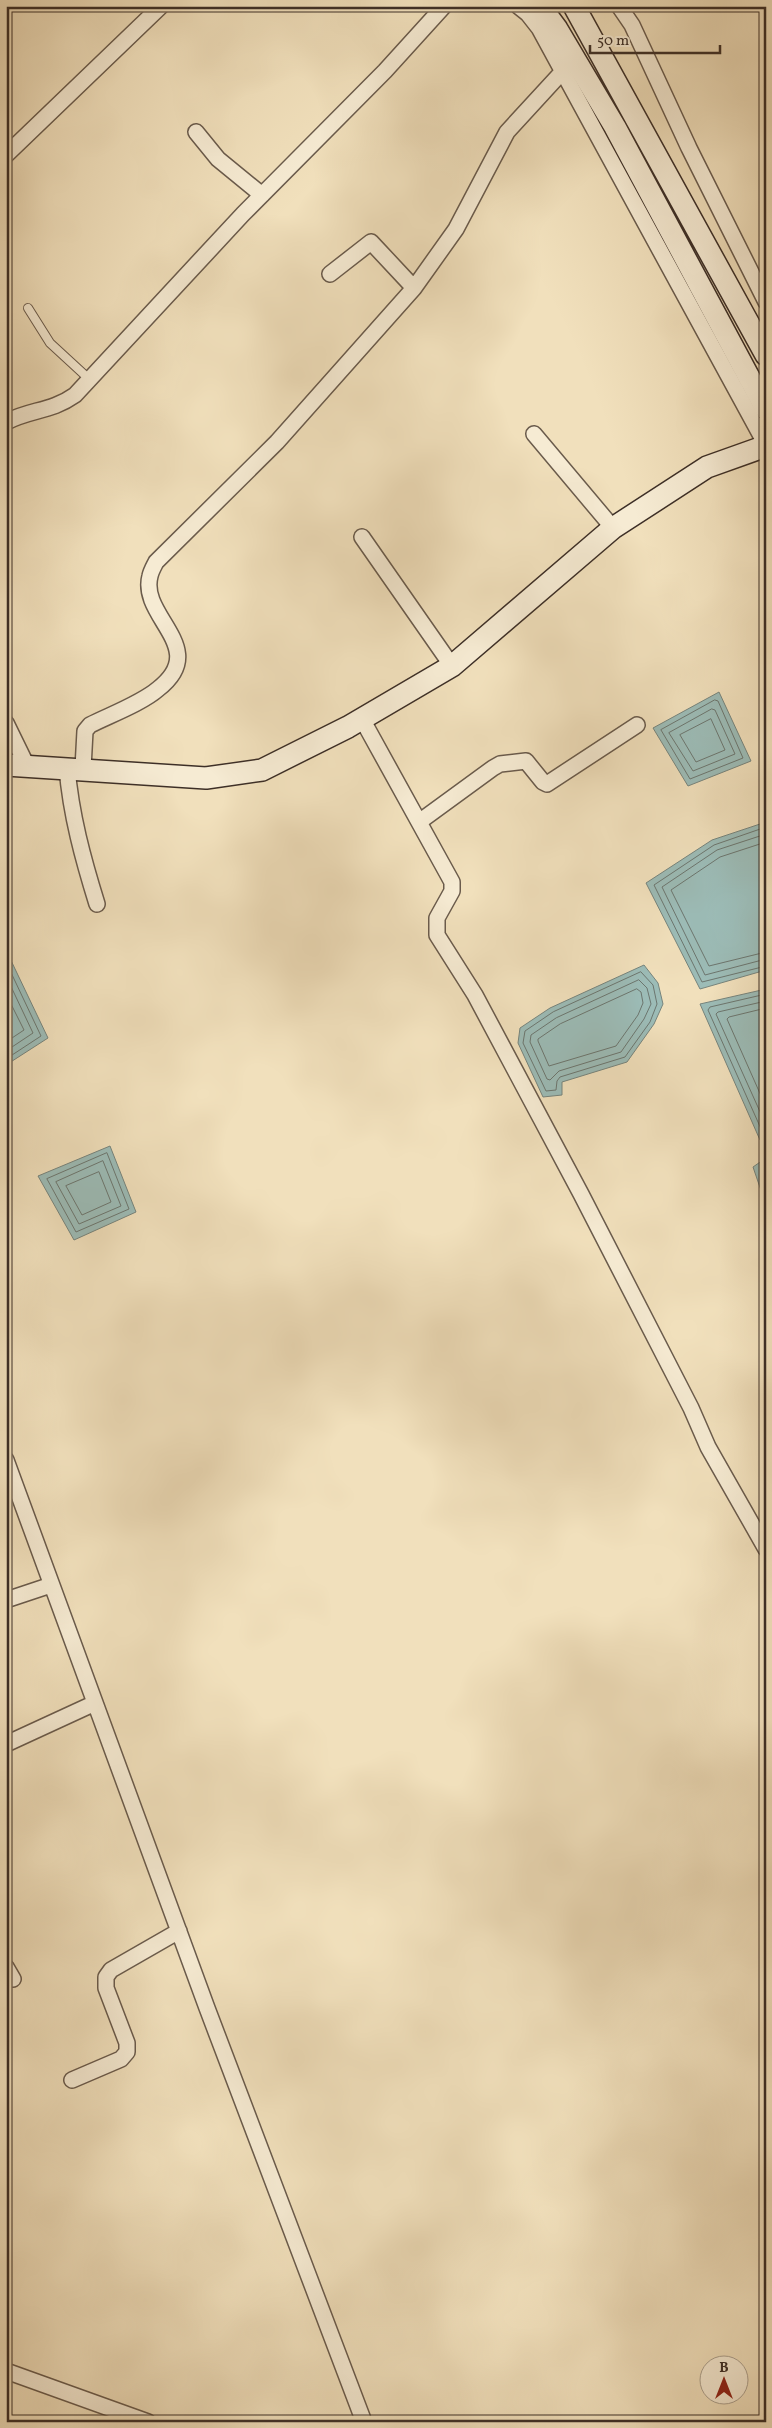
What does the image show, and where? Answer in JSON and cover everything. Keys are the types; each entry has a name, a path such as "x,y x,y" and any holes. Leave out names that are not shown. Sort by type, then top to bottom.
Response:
{"main road":[{"path":"540,6 557,28 615,127 766,409"},
{"path":"574,6 766,355"},
{"path":"17,765 206,778 262,770 362,719 452,666 613,528 707,467 766,445"}],"street":[{"path":"6,155 161,6"},
{"path":"6,422 17,416 61,405 75,395 88,378 178,286 262,195 386,71 444,6"},
{"path":"518,6 528,14 539,28 766,445"},
{"path":"619,6 632,25 689,148 766,302"},
{"path":"97,904 79,846 70,798 75,768 85,731 90,725 158,690 173,675 179,664 178,652 150,593 149,577 156,562 277,442 414,288 456,229 507,132 563,71"},
{"path":"196,132 218,159 262,195"},
{"path":"330,274 371,242 414,288"},
{"path":"534,434 613,528"},
{"path":"362,536 452,666"},
{"path":"362,719 449,874 453,888 437,918 437,935 475,994 581,1194 691,1408 708,1447 766,1549"},
{"path":"6,723 17,765"},
{"path":"419,822 500,764 526,761 543,782 548,784 637,725"},
{"path":"6,1460 12,1496 51,1585 364,2422"},
{"path":"6,1600 51,1585"},
{"path":"6,1744 95,1703"},
{"path":"72,2080 121,2059 127,2052 127,2043 106,1988 106,1977 111,1970 179,1931"},
{"path":"6,2371 148,2422"}],"lane":[{"path":"28,308 50,343 88,378"}],"water":[{"path":"719,692 751,761 688,786 653,728"},
{"path":"766,822 766,970 700,989 646,883 712,840"},
{"path":"6,950 48,1038 6,1065"},
{"path":"644,965 658,983 663,1004 654,1024 627,1062 562,1082 562,1095 543,1097 518,1043 520,1028 550,1008"},
{"path":"766,989 766,1137 760,1140 700,1004"},
{"path":"110,1146 136,1212 74,1240 38,1176"},
{"path":"766,1158 766,1205 753,1167"}]}
